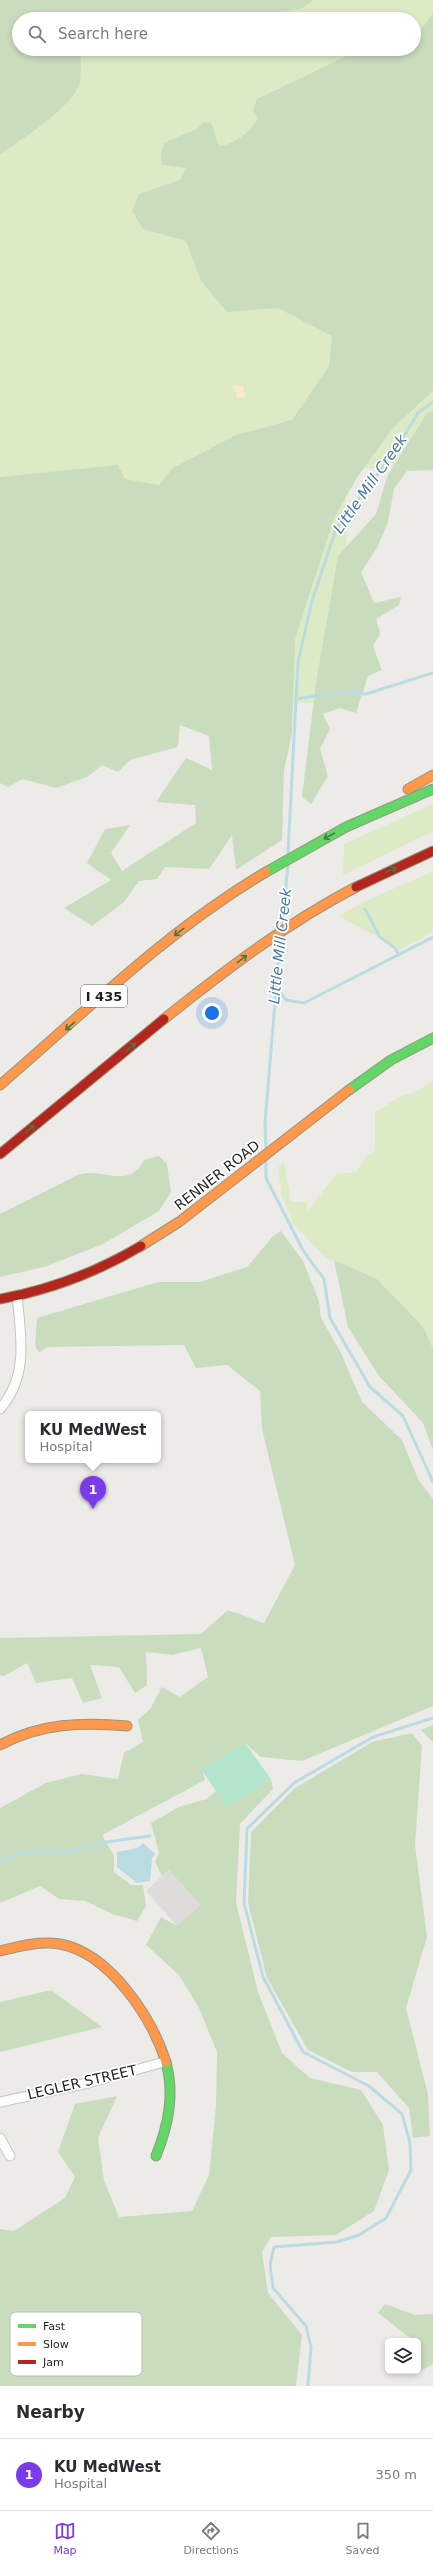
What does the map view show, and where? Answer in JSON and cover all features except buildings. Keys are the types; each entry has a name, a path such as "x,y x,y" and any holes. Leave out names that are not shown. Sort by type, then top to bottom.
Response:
{"main road":[{"path":"392,804 414,784 433,775"},
{"name":"I 435","path":"0,1085 156,950 210,908 302,852 363,818 392,804 433,788"},
{"path":"0,1154 211,983 297,921 355,887 433,851"},
{"name":"RENNER ROAD","path":"0,1299 17,1296 86,1274 120,1258 152,1240 211,1197 313,1117 391,1060 433,1038"},
{"path":"0,1745 14,1736 35,1728 85,1724 126,1726"},
{"path":"0,1951 26,1944 60,1944 87,1954 112,1975 146,2014 161,2044 170,2090 168,2123 156,2156"}],"street":[{"path":"0,1408 13,1392 21,1363 17,1296"},
{"name":"LEGLER STREET","path":"0,2102 88,2083 164,2062"},
{"path":"0,2138 10,2156"}],"green space":[{"path":"0,0 433,0 433,466 346,469 348,702 0,709"},
{"path":"0,0 313,0 303,8 280,12 12,12 12,56 81,56 81,74 79,85 66,104 44,123 0,154"},
{"path":"433,13 433,391 393,428 358,476 334,518 295,639 292,733 284,771 282,840 236,870 232,835 209,869 165,867 157,879 139,881 124,902 92,926 64,908 111,880 87,863 105,829 130,825 111,853 122,871 196,823 195,805 156,802 186,758 212,770 209,736 180,725 178,747 130,760 118,772 102,765 87,777 56,788 23,779 8,787 0,783 0,477 118,465 125,479 159,485 173,468 236,435 292,420 329,366 332,336 278,308 227,312 201,281 186,241 143,229 132,211 139,194 180,180 186,168 162,165 161,155 164,143 198,128 204,122 211,123 220,146 231,143 242,137 258,119 253,110 257,99 346,56 421,56 421,30"},
{"path":"433,410 433,470 407,471 394,489 388,522 377,548 361,572 374,603 401,597 399,605 376,619 380,634 373,646 382,670 368,676 356,713 340,708 323,714 330,729 320,749 328,776 311,804 302,797 316,683 338,556 376,514 387,477 427,413"},
{"path":"433,804 433,831 343,875 344,844"},
{"path":"433,871 433,932 399,950 398,947 338,916 364,902"},
{"path":"433,1081 433,1350 425,1329 377,1279 334,1260 327,1259 293,1224 282,1197 278,1168 284,1161 291,1202 307,1202 307,1212 336,1174 356,1172 368,1154 375,1151 375,1112 401,1096 415,1092"},
{"path":"159,1156 167,1164 171,1192 159,1211 103,1244 44,1267 0,1277 0,1214 78,1175 96,1173 123,1176 131,1174 138,1169 144,1160"},
{"path":"281,1231 303,1261 319,1301 321,1318 341,1353 362,1402 402,1440 418,1479 433,1499 433,1706 302,1761 261,1757 245,1743 202,1769 205,1780 102,1835 114,1856 114,1872 131,1885 143,1885 146,1906 137,1921 112,1914 85,1901 59,1899 40,1886 0,1903 0,1808 46,1783 81,1774 118,1779 124,1753 143,1742 138,1720 150,1709 162,1687 180,1697 208,1677 201,1648 172,1655 146,1652 147,1685 135,1693 119,1667 90,1665 102,1698 83,1703 72,1678 36,1683 27,1663 4,1676 0,1675 0,1638 201,1634 228,1610 264,1623 295,1565 262,1429 260,1391 227,1365 196,1368 184,1345 48,1347 39,1352 35,1346 37,1318 158,1282 200,1282 247,1267 273,1236"},
{"path":"334,1260 377,1279 424,1328 433,1349 433,1450 423,1423 379,1376 348,1327"},
{"path":"433,1725 433,1742 421,1730"},
{"path":"412,1733 422,1746 415,1845 427,1937 406,2008 428,2094 430,2136 413,2138 409,2108 377,2072 352,2072 308,2050 267,1978 248,1903 251,1832 295,1788 372,1742"},
{"path":"245,1743 271,1779 227,1807 201,1769"},
{"path":"271,1779 273,1789 240,1824 236,1902 258,1992 282,2053 310,2078 361,2090 383,2125 389,2170 374,2211 336,2235 271,2237 262,2252 268,2293 302,2335 296,2386 0,2386 0,2229 14,2231 65,2198 75,2177 58,2152 75,2104 117,2096 98,2138 104,2180 119,2217 192,2211 209,2175 216,2106 217,2052 199,2008 179,1975 146,1945 161,1917 177,1926 169,1870 162,1876 155,1862 159,1853 151,1823 179,1807 206,1799 216,1791 227,1807"},
{"path":"51,1990 102,2027 0,2052 0,2002"},
{"path":"385,2304 415,2315 433,2314 433,2364 421,2371 421,2338 410,2338 378,2313"}],"sand":[{"path":"235,385 243,386 245,397 236,398 237,393 233,388"}],"shaded area":[{"path":"169,1870 201,1905 177,1926 146,1891"}],"water":[{"path":"143,1843 155,1854 152,1859 150,1881 137,1883 117,1867 117,1852 138,1848"}],"waterway":[{"name":"Little Mill Creek","path":"288,852 298,662 312,601 336,529 393,454 418,413 433,402"},
{"path":"297,699 340,692 366,694 433,673"},
{"name":"Little Mill Creek","path":"282,923 288,865"},
{"path":"365,909 380,937 395,948 399,955"},
{"path":"275,986 286,1000 304,1003 433,937"},
{"name":"Little Mill Creek","path":"266,1150 265,1123 280,941"},
{"name":"Little Mill Creek","path":"266,1160 266,1178 304,1252 324,1279 330,1318 370,1387 403,1416 433,1482"},
{"name":"Little Mill Creek","path":"308,2386 311,2347 306,2326 273,2288 270,2265 274,2247 337,2242 359,2235 386,2218 411,2170 410,2143 402,2114 369,2086 303,2052 263,1977 244,1903 247,1829 294,1783 373,1737 433,1718"},
{"path":"0,1861 15,1855 38,1851 68,1852 99,1843 150,1836"}],"traffic: fast":[{"path":"266,872 346,827 433,789"},
{"path":"349,1090 391,1060 433,1038"},
{"path":"156,2156 164,2133 169,2110 170,2086 166,2062"}],"traffic: slow":[{"path":"408,789 433,775"},
{"path":"0,1085 128,972 161,945 195,919 266,872"},
{"path":"164,1019 257,948 305,916 356,887"},
{"path":"141,1246 179,1222 349,1090"},
{"path":"0,1745 31,1732 46,1728 78,1724 127,1726"},
{"path":"0,1951 30,1944 52,1943 78,1950 96,1960 112,1974 139,2008 151,2026 166,2062"}],"traffic: jam":[{"path":"356,887 433,851"},
{"path":"0,1154 164,1019"},
{"path":"0,1299 37,1291 73,1279 107,1264 141,1246"}],"place":[{"name":"KU MedWest","path":"93,1509"}]}
